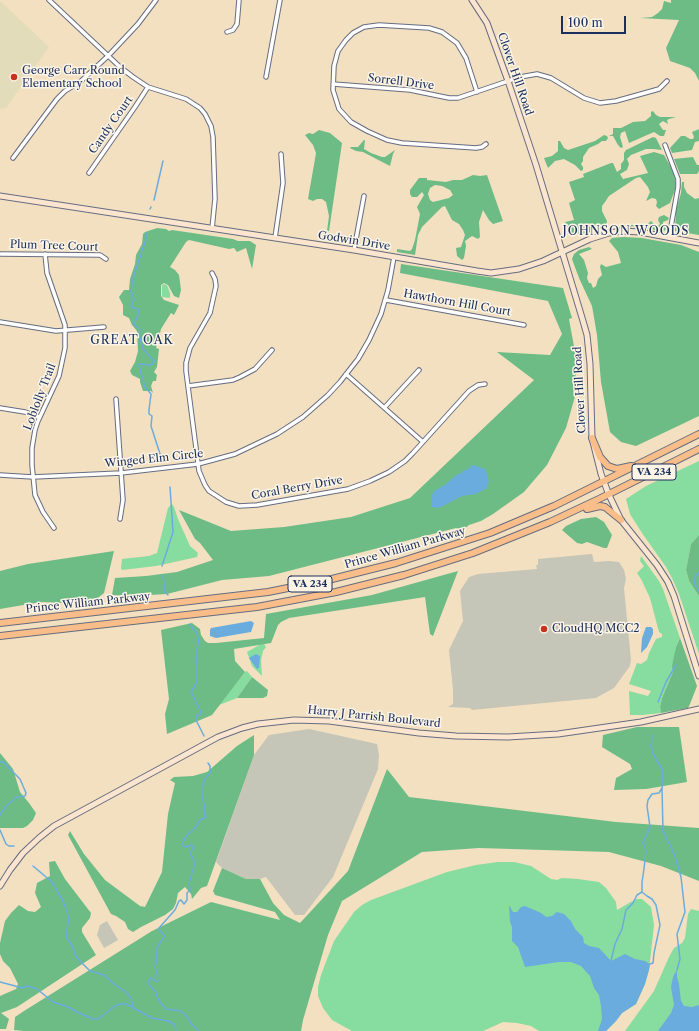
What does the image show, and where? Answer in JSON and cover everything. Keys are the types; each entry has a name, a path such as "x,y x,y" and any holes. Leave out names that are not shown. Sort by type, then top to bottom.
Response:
{"highway":[{"name":"Prince William Parkway","path":"0,623 243,595 305,585 365,572 428,554 490,533 554,506 699,434"},
{"path":"592,438 600,457 608,466 618,469 638,465"},
{"name":"Prince William Parkway","path":"0,636 257,607 330,593 404,575 447,562 511,539 570,514 699,448"},
{"path":"570,514 593,507 603,506 608,508 621,520"}],"street":[{"path":"49,0 108,56 133,77 148,87 191,102 202,110 210,122 213,137 215,199 212,229"},
{"path":"13,158 57,99 65,91 80,82 108,56 138,24 156,0"},
{"path":"227,32 233,30 237,24 239,0"},
{"path":"266,77 280,0"},
{"name":"Clover Hill Road","path":"472,0 487,23 508,81 536,166 578,304 586,335 590,364 592,438 594,451 604,482 621,520 657,565 668,582 674,596 699,676"},
{"path":"477,92 463,53 457,43 442,32 429,28 379,25 364,28 353,33 342,45 336,58 333,73 336,102 342,114 351,122 379,136 402,143 478,148 486,144"},
{"name":"Sorrell Drive","path":"333,84 410,90 449,98 458,98 533,74 542,75 559,82 584,98 600,103 616,101 659,89 667,81"},
{"name":"Candy Court","path":"89,173 148,87"},
{"path":"665,145 678,179 670,238"},
{"path":"275,238 283,183 282,154"},
{"name":"Godwin Drive","path":"0,196 491,272 519,270 598,237 622,231 640,232 699,243"},
{"path":"354,250 364,196"},
{"name":"Plum Tree Court","path":"1,254 100,255 106,259"},
{"name":"Loblolly Trail","path":"45,254 47,274 63,319 65,348 55,386 39,417 33,438 33,477 39,504 48,521 54,528"},
{"name":"Winged Elm Circle","path":"0,475 33,477 120,473 198,464 235,454 277,434 303,417 317,405 346,374 369,340 386,300 394,258"},
{"name":"Coral Berry Drive","path":"212,273 216,286 210,313 204,326 194,339 188,355 186,370 199,471 205,485 209,490 219,499 231,504 239,506 257,505 348,489 370,482 397,466 413,453 469,391 478,385 485,384"},
{"name":"Hawthorn Hill Court","path":"386,300 524,325"},
{"path":"0,322 45,330 65,331 104,327"},
{"path":"188,386 233,380 254,369 272,350"},
{"path":"385,408 419,370"},
{"path":"346,374 423,442"},
{"path":"116,399 123,506 120,520"},
{"path":"0,408 25,412 39,417"},
{"path":"692,710 699,704"},
{"name":"Harry J Parrish Boulevard","path":"0,886 23,853 54,826 218,738 242,728 258,724 294,720 329,721 420,733 456,736 508,737 558,734 641,722 699,709"}],"shaded area":[{"name":"George Carr Round Elementary School","path":"0,1 49,47 6,108 0,109"},
{"name":"CloudHQ MCC2","path":"592,554 594,562 619,562 624,570 626,579 624,588 631,660 630,666 614,688 596,698 472,710 470,708 448,707 453,704 449,650 463,621 460,591 469,577 478,574 537,569 536,565 538,565 538,559"},
{"path":"309,729 377,744 379,755 378,769 333,877 304,915 295,915 266,877 260,879 246,879 222,868 216,862 254,755 269,735"},
{"path":"107,921 118,940 104,948 97,935 100,925"}],"green space":[{"path":"671,0 699,0 699,81 695,73 690,68 670,61 666,48 679,20 640,18 652,17 662,9 664,1 671,3"},
{"path":"653,111 660,117 676,117 667,120 668,124 663,121 659,124 663,130 666,130 664,136 660,136 654,132 629,143 625,131 621,133 620,137 623,147 621,148 613,136 609,136 613,134 613,128 621,128 633,122 645,121 651,116 651,112"},
{"path":"699,129 699,141 695,142 692,150 672,153 670,148 681,136 693,139 694,137 692,132"},
{"path":"319,130 330,133 342,143 329,231 327,231 329,216 326,202 322,199 313,201 308,199 316,153 313,145 305,135 309,133 313,134"},
{"path":"604,135 608,138 606,141 602,141 589,148 583,157 581,164 583,170 581,171 575,165 564,159 555,161 548,168 544,158 552,156 558,151 558,141 560,141 564,148 568,150 595,141"},
{"path":"653,137 656,138 662,150 646,149 631,155 627,159 629,164 627,170 620,174 623,179 648,173 640,156 654,152 664,155 673,171 676,183 670,203 659,209 656,206 656,199 652,198 646,201 650,192 648,187 640,177 636,178 609,196 602,206 602,211 607,221 606,226 583,234 570,232 565,222 574,220 569,203 575,200 569,182 584,177 583,174 611,163 613,163 617,172 621,169 621,164 624,160 624,153 626,150"},
{"path":"364,140 364,149 382,157 385,157 395,150 390,166 363,152 350,148 358,147"},
{"path":"693,157 697,165 699,165 699,171 697,174 680,174 674,159"},
{"path":"473,175 487,175 503,221 493,224 483,210 479,222 480,237 478,239 472,236 465,241 466,246 464,258 462,260 457,256 456,248 461,247 465,235 459,224 452,220 445,206 442,207 422,227 418,235 415,255 397,252 397,249 410,251 415,240 420,214 417,207 424,195 422,192 417,197 412,197 410,190 419,178 446,182 462,180","holes":["435,185 442,186 450,190 453,195 449,198 433,202 430,200 428,194 430,188"]},
{"path":"682,182 684,182 684,187 687,193 695,199 699,198 699,235 675,231 676,210 681,193"},
{"path":"664,215 669,218 663,222 666,229 663,232 650,228 641,229 632,226 628,229 619,228 621,225 646,225 651,221 658,226 660,224 658,220 659,217"},
{"path":"157,228 238,241 250,241 256,245 252,269 246,248 237,252 234,248 229,249 189,240 186,242 170,267 179,275 181,290 179,298 174,296 168,285 164,283 161,285 161,296 164,300 179,305 174,315 171,313 161,329 156,348 159,349 157,367 154,372 157,375 156,381 153,381 151,386 153,393 151,391 143,391 140,379 132,375 130,371 135,362 138,351 137,331 129,318 123,315 123,305 119,297 124,290 129,290 136,255 142,244 143,234"},
{"path":"612,238 642,238 681,245 699,252 699,416 636,446 621,442 610,432 601,382 597,335 592,306 572,259 574,254 579,250 589,247 592,249 579,254 584,260 588,273 587,278 593,288 596,286 598,279 602,275 600,267 601,264 606,267 621,263 618,252 609,241"},
{"path":"401,264 563,288 572,318 569,319 575,352 576,393 566,428 547,465 524,492 493,514 481,521 469,525 463,530 456,528 269,576 222,580 167,594 132,596 112,595 115,578 177,572 213,560 195,539 179,510 231,531 284,527 351,517 410,498 534,380 497,352 550,355 562,334 548,301 400,273"},
{"path":"163,284 167,285 170,298 162,297"},
{"path":"699,461 699,535 691,544 686,570 689,581 699,596 699,654 679,594 672,578 630,514 626,499 646,486"},
{"path":"172,504 190,546 198,553 197,557 156,566 122,570 122,559 149,556 157,553 168,508"},
{"path":"596,517 604,522 612,535 607,548 587,542 582,544 577,543 562,530 566,526 581,519"},
{"path":"699,535 699,596 689,581 686,570 691,544"},
{"path":"114,551 104,593 94,601 65,603 41,602 0,609 0,571 28,564"},
{"path":"641,556 663,589 680,638 676,647 673,672 662,698 660,707 661,713 630,715 629,691 648,696 651,691 629,684 637,663 641,664 647,660 656,639 662,637 662,634 659,632 650,598 637,573 644,566 640,561"},
{"path":"458,571 433,636 430,634 425,597 289,618 278,625 271,643 234,649 235,661 245,672 212,715 167,734 165,714 169,699 161,630 192,623 200,629 201,635 208,643 264,638 266,614 372,595"},
{"path":"680,638 697,686 688,708 661,713 660,707 662,698 673,672 672,666 676,647"},
{"path":"261,644 264,644 266,647 263,651 261,660 262,676 252,666 247,652"},
{"path":"247,671 252,677 237,698 219,705 245,672"},
{"path":"252,677 268,690 267,696 263,698 237,698"},
{"path":"637,727 679,727 687,782 646,789 614,790 616,778 632,769 630,764 602,747 603,735"},
{"path":"254,735 254,755 207,886 201,888 192,899 191,894 185,887 178,893 173,909 165,915 133,932 128,929 125,922 111,914 68,835 70,831 84,854 105,880 140,906 145,907 162,872 168,814 175,783 170,780 174,777 193,776 207,772 237,746"},
{"path":"0,753 13,769 20,792 36,813 33,820 23,828 0,828"},
{"path":"387,769 409,797 616,822 699,828 699,881 661,866 609,852 479,848 422,852 342,901 328,935 301,1031 14,1030 15,1017 24,1011 152,931 211,902 280,920 275,912 215,895 213,891 222,868 246,879 260,879 273,903 284,915 300,923 348,871"},
{"path":"55,861 65,879 91,913 90,918 82,928 82,932 96,955 17,1007 1,1013 9,1019 6,1029 0,1029 0,996 16,989 18,984 10,968 3,961 0,954 0,943 5,921 19,905 28,911 35,912 41,907 35,893 37,883 50,876 49,862"},
{"path":"498,862 514,862 531,866 551,879 578,879 599,882 606,888 616,902 617,910 636,899 642,899 651,907 654,925 649,970 645,984 636,1004 622,1013 606,1031 539,1031 531,1026 503,1022 483,1031 352,1031 332,1020 323,1008 318,996 318,987 334,941 354,912 371,900 447,872 476,865"},
{"path":"691,909 699,911 699,1031 625,1031 654,991 674,948 682,943 685,938 688,914"}],"water":[{"path":"473,465 485,469 489,481 487,488 476,494 462,496 439,508 432,507 433,492"},
{"path":"251,621 254,623 251,632 216,638 210,636 211,628"},
{"path":"646,627 651,627 653,629 653,634 647,647 641,653 642,638"},
{"path":"256,654 260,656 259,668 257,669 249,658"},
{"path":"509,905 513,912 517,912 521,907 525,906 541,913 546,917 552,916 557,912 564,914 583,937 584,943 589,946 599,948 611,961 625,954 650,964 645,984 636,1004 622,1013 606,1031 598,1031 602,1019 601,1006 599,995 594,988 590,976 581,966 571,962 559,962 525,967 518,947 512,941"},
{"path":"677,970 681,1001 684,1006 692,1007 699,1005 699,1031 658,1031 671,1013 674,1005 671,987 673,977"}],"waterway":[{"path":"154,200 163,161"},
{"path":"147,233 134,275 131,291 134,299 131,307 139,310 133,324 140,329 139,334 143,349 154,361 151,365 140,364 139,366 145,387 151,394 149,414 152,416 151,426 161,457"},
{"path":"162,566 173,532 170,487"},
{"path":"699,572 694,582 699,591"},
{"path":"163,575 165,592 168,595"},
{"path":"190,624 199,639 196,656 197,682 191,692 201,712 200,715 197,715 196,720 204,736"},
{"path":"658,702 666,682 676,665"},
{"path":"650,964 653,963 660,925 656,905 652,899 642,892 646,850 643,843 650,827 647,806 648,800 652,794 659,793 663,783 662,769 653,754 651,747 652,735"},
{"path":"0,762 3,762 20,779 26,793 25,796 17,797 6,806 0,815"},
{"path":"199,1031 190,1023 189,1019 181,1011 166,1009 159,1001 155,991 149,985 149,981 151,978 156,982 158,981 155,967 157,960 156,951 164,936 159,928 175,910 179,901 181,900 184,904 187,900 187,893 190,890 189,883 195,863 190,853 194,847 191,845 186,847 182,844 187,835 195,828 200,820 206,817 204,812 205,807 202,796 202,787 205,779 210,773 210,766 208,763"},
{"path":"662,788 663,831 675,856 681,877 685,912 677,934 680,959 677,970"},
{"path":"0,830 6,844 9,846 14,846"},
{"path":"33,866 52,882 63,901 69,917 66,937 72,945 76,957 90,971 104,975 126,992 131,998 133,1007"},
{"path":"611,961 615,944 622,929 626,910 633,903 637,895 642,892"},
{"path":"0,982 23,988 27,986 37,989 53,1002 68,1007 93,1019 98,1019 115,1006 126,1004 152,1018 168,1021 175,1025 176,1031"}],"place":[{"name":"George Carr Round Elementary School","path":"14,77"},
{"name":"CloudHQ MCC2","path":"544,629"}],"district":[{"name":"JOHNSON WOODS","path":"626,232"},
{"name":"GREAT OAK","path":"132,341"}]}
